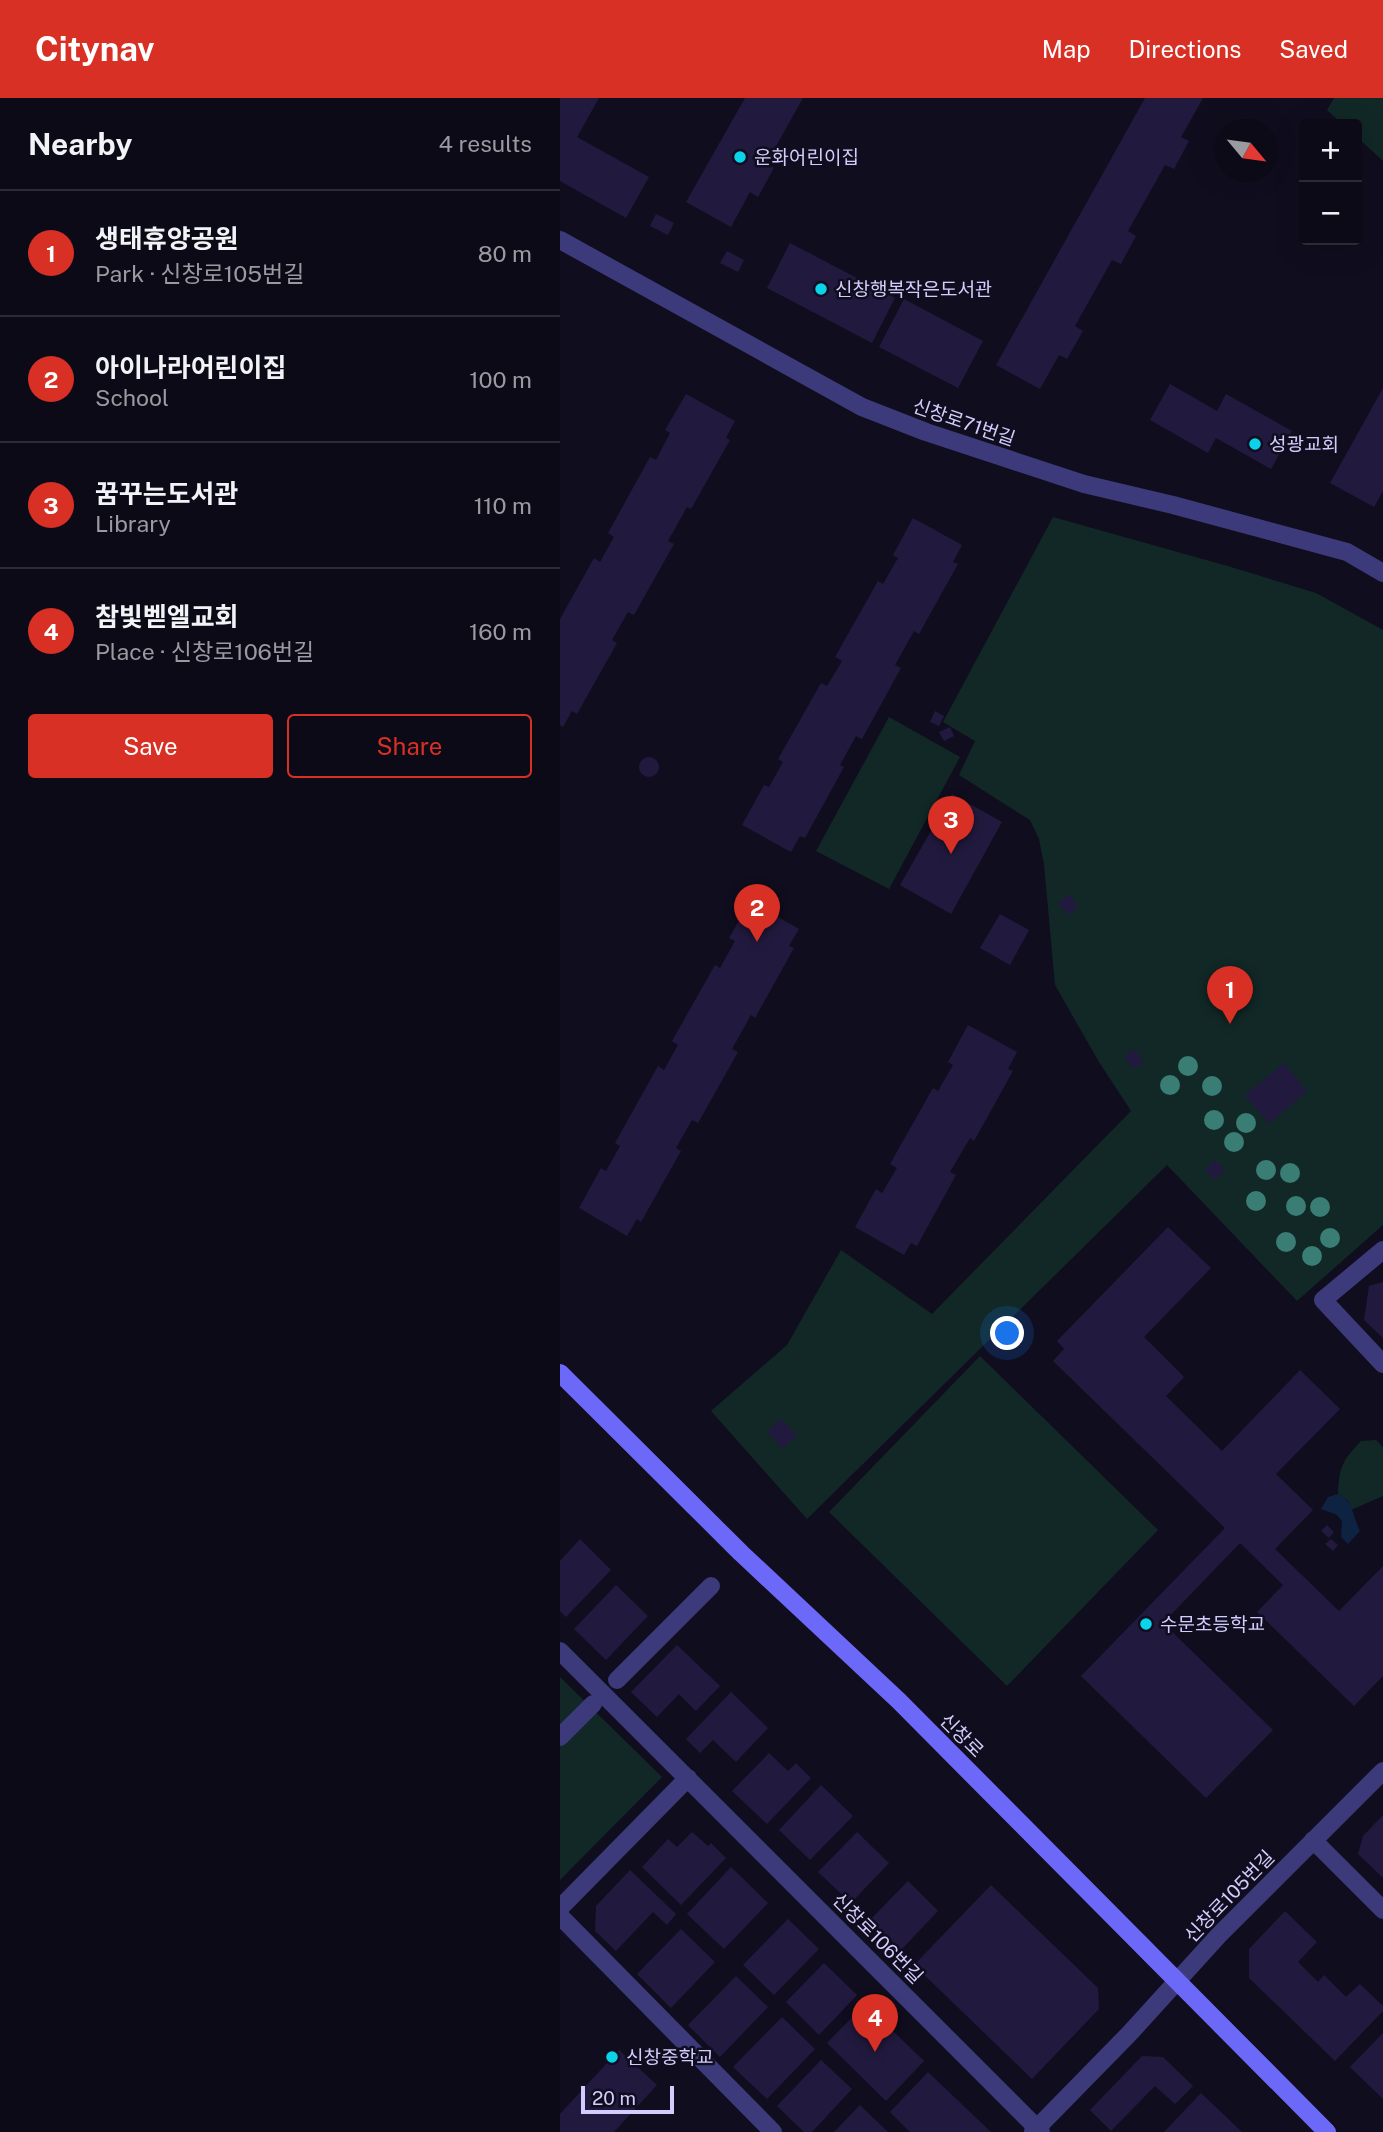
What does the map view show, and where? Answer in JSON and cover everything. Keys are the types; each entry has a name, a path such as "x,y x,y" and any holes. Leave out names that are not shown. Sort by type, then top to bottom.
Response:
{"main road":[{"name":"신창로","path":"560,1373 741,1553 899,1701 1328,2132"}],"street":[{"name":"신창로71번길","path":"560,240 862,407 926,432 1084,484 1348,552 1383,573"},
{"path":"1383,1250 1323,1300 1383,1364"},
{"path":"617,1680 711,1586"},
{"name":"신창로106번길","path":"560,1651 1037,2131 1176,1981"},
{"path":"560,1737 593,1704"},
{"name":"신창로105번길","path":"1176,1981 1383,1771"},
{"path":"560,1908 688,1778"},
{"path":"1314,1840 1383,1910"},
{"path":"560,1916 773,2132"}],"green space":[{"path":"1334,98 1383,98 1383,161 1362,142 1362,119 1337,119 1327,110"},
{"path":"1053,517 1316,593 1383,630 1383,1225 1297,1301 1167,1165 807,1519 711,1411 787,1345 841,1250 932,1314 1131,1111 1055,985 1044,864 1039,839 1030,820 959,775 975,741 943,722"},
{"path":"889,717 960,757 889,889 816,851"},
{"path":"980,1356 1158,1530 1007,1686 829,1512"},
{"path":"1376,1440 1383,1447 1383,1496 1351,1510 1347,1500 1338,1494 1343,1465 1361,1441"},
{"path":"560,1677 662,1777 560,1880"}],"water":[{"path":"1338,1494 1350,1505 1360,1531 1348,1544 1341,1537 1342,1521 1337,1515 1321,1509 1328,1497"}],"building":[{"path":"560,98 599,98 577,137 649,177 626,218 560,181"},
{"path":"745,98 803,98 766,164 774,168 758,197 750,192 731,227 686,202"},
{"path":"1145,98 1203,98 1181,137 1189,141 1174,169 1165,165 1128,231 1136,236 1121,264 1112,260 1075,326 1083,331 1067,359 1059,355 1040,389 996,365"},
{"path":"656,214 674,223 668,235 650,226"},
{"path":"790,243 895,298 872,343 767,288"},
{"path":"727,251 744,260 738,272 720,263"},
{"path":"904,299 983,341 958,388 879,347"},
{"path":"1170,384 1217,411 1226,394 1292,431 1271,469 1216,438 1208,453 1150,420"},
{"path":"1383,388 1383,491 1374,507 1330,483"},
{"path":"686,394 735,421 726,438 730,440 691,509 687,507 668,541 674,544 634,615 628,612 612,640 617,643 577,714 572,711 563,727 560,725 560,619 594,558 600,562 614,537 608,533 650,457 656,460 670,433 665,430"},
{"path":"913,518 962,545 953,562 958,564 919,634 914,631 895,665 901,668 862,739 856,736 840,765 844,767 805,838 800,836 791,852 742,825 764,785 769,787 783,762 778,759 821,683 827,686 842,661 835,657 878,581 883,584 898,558 893,555"},
{"path":"935,711 944,716 939,726 930,722"},
{"path":"950,727 954,736 944,741 939,732"},
{"path":"649,757 656,760 659,767 656,774 649,777 642,774 639,767 642,760"},
{"path":"952,794 1002,822 951,914 900,885"},
{"path":"1069,894 1078,906 1068,915 1058,903"},
{"path":"750,901 799,929 789,946 794,948 755,1018 751,1015 732,1049 738,1052 698,1123 692,1120 676,1148 681,1151 641,1222 637,1219 627,1236 579,1208 601,1168 606,1171 620,1146 615,1143 658,1066 664,1070 678,1045 672,1041 715,965 720,968 735,941 729,938"},
{"path":"1000,914 1029,930 1010,965 980,948"},
{"path":"968,1025 1017,1052 1008,1069 1013,1071 974,1141 970,1138 950,1172 956,1175 917,1246 911,1243 904,1255 855,1227 876,1189 882,1193 897,1168 890,1164 933,1088 938,1091 953,1065 948,1062"},
{"path":"1134,1049 1144,1062 1134,1069 1124,1057"},
{"path":"1284,1063 1307,1091 1269,1124 1245,1095"},
{"path":"1214,1160 1225,1169 1215,1180 1205,1170"},
{"path":"1168,1227 1211,1268 1144,1337 1184,1377 1166,1396 1222,1451 1300,1370 1340,1409 1276,1474 1313,1510 1275,1549 1339,1611 1383,1566 1383,1676 1354,1706 1257,1612 1283,1585 1240,1543 1163,1623 1273,1730 1206,1798 1081,1676 1225,1528 1053,1361 1064,1349 1057,1341"},
{"path":"1383,1282 1383,1338 1364,1320 1369,1286"},
{"path":"781,1419 797,1435 783,1449 767,1432"},
{"path":"1327,1525 1334,1532 1329,1538 1321,1531"},
{"path":"580,1539 611,1570 566,1617 560,1611 560,1561"},
{"path":"1331,1539 1338,1545 1333,1551 1325,1544"},
{"path":"616,1585 648,1616 606,1660 574,1629"},
{"path":"677,1645 720,1686 696,1711 679,1694 657,1717 631,1692"},
{"path":"731,1692 768,1728 736,1762 713,1740 700,1753 686,1739"},
{"path":"769,1753 788,1771 796,1763 811,1778 767,1824 732,1791"},
{"path":"821,1785 853,1816 810,1860 779,1830"},
{"path":"1383,1815 1382,1877 1358,1854 1363,1836"},
{"path":"692,1832 708,1846 711,1843 726,1858 681,1905 642,1867 668,1839 677,1847"},
{"path":"857,1832 889,1863 851,1903 818,1872"},
{"path":"731,1867 768,1903 724,1949 687,1914"},
{"path":"630,1870 676,1914 667,1925 653,1912 616,1951 595,1931 596,1906"},
{"path":"908,1881 938,1911 901,1950 870,1920"},
{"path":"991,1885 1098,1988 1099,2009 1032,2079 914,1965"},
{"path":"1285,1911 1317,1942 1298,1962 1318,1982 1324,1975 1346,1997 1360,1984 1383,2006 1383,2011 1335,2061 1249,1978 1249,1949"},
{"path":"788,1919 819,1949 774,1995 743,1965"},
{"path":"681,1929 715,1962 671,2008 637,1974"},
{"path":"824,1963 857,1995 819,2035 786,2002"},
{"path":"736,1976 768,2007 720,2057 688,2025"},
{"path":"865,2004 924,2061 886,2101 827,2043"},
{"path":"782,2017 815,2049 767,2099 733,2067"},
{"path":"1383,2033 1383,2099 1350,2067"},
{"path":"619,2050 657,2085 614,2132 560,2132 560,2114"},
{"path":"1142,2056 1163,2057 1193,2086 1175,2104 1155,2086 1111,2131 1090,2110"},
{"path":"821,2060 852,2089 812,2132 804,2132 777,2106"},
{"path":"928,2072 991,2132 910,2132 890,2112"},
{"path":"1201,2093 1242,2132 1164,2132"},
{"path":"860,2105 888,2132 834,2132"}],"place":[{"name":"운화어린이집","path":"740,157"},
{"name":"신창행복작은도서관","path":"821,289"},
{"name":"성광교회","path":"1255,444"},
{"name":"꿈꾸는도서관","path":"951,854"},
{"name":"아이나라어린이집","path":"757,942"},
{"name":"생태휴양공원","path":"1230,1024"},
{"name":"수문초등학교","path":"1146,1624"},
{"name":"참빛벧엘교회","path":"875,2052"},
{"name":"신창중학교","path":"612,2057"}]}
